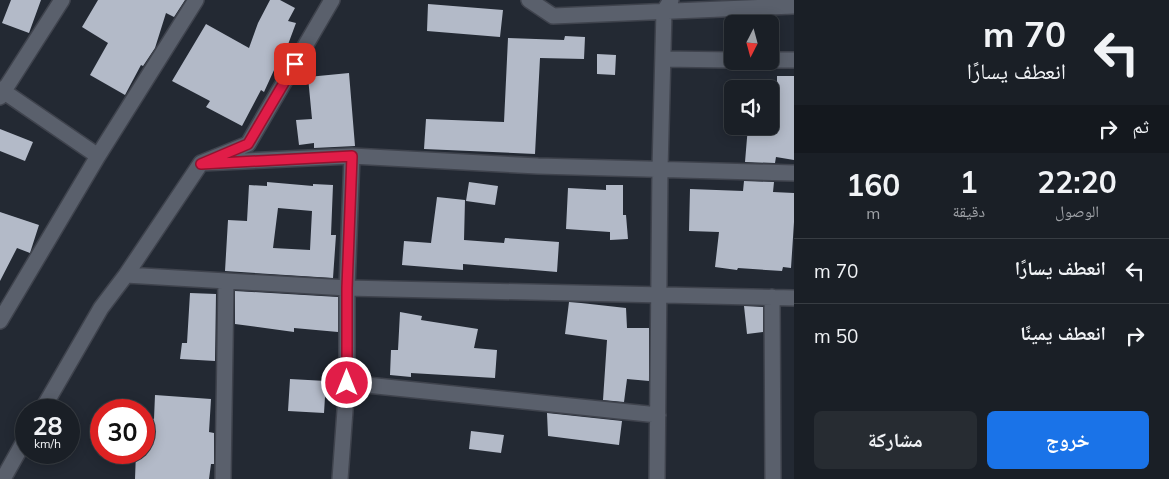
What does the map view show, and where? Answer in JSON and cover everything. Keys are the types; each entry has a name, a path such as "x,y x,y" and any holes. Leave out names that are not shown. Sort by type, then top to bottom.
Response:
{"street":[{"path":"62,0 1,92 98,156"},
{"path":"0,321 98,156 196,0"},
{"path":"48,399 100,308 126,275 201,164 248,144 332,0"},
{"path":"534,2 553,16 667,5 794,6"},
{"path":"657,479 660,169 663,59 667,5"},
{"path":"663,59 724,60"},
{"path":"779,60 794,60"},
{"path":"201,164 352,156 538,166 794,173"},
{"path":"340,479 347,383 347,288 352,156"},
{"path":"126,275 347,288 794,298"},
{"path":"223,479 226,280"},
{"path":"772,297 773,479"},
{"path":"347,383 658,415"},
{"path":"3,479 15,458"}],"building":[{"path":"11,0 41,0 29,33 2,23"},
{"path":"98,0 185,0 174,17 166,13 155,48 143,66 141,65 125,95 90,75 108,43 82,27"},
{"path":"270,0 280,0 295,8 288,21 296,23 283,58 280,57 264,92 261,90 242,126 206,107 210,101 172,81 206,24 249,48 258,23"},
{"path":"428,4 503,10 500,37 427,31"},
{"path":"565,36 585,37 584,59 540,58 535,154 424,149 426,119 504,122 508,38 564,40"},
{"path":"597,54 616,55 615,75 597,74"},
{"path":"349,73 355,146 314,148 314,143 299,145 296,120 312,119 308,77"},
{"path":"777,76 794,76 794,160 776,157 775,163 745,162 747,135 779,135 779,80 777,80"},
{"path":"0,129 33,142 25,161 0,151"},
{"path":"744,181 774,182 773,192 794,193 791,268 783,267 782,271 738,268 737,270 715,267 719,232 689,231 690,189 743,191"},
{"path":"267,182 313,186 313,184 333,185 331,235 336,235 333,278 225,271 228,220 247,221 249,185 267,186","holes":["278,208 312,211 310,250 273,248"]},
{"path":"469,182 498,186 495,205 466,201"},
{"path":"606,185 623,185 623,215 626,215 628,239 610,240 610,232 566,229 568,188 606,190"},
{"path":"437,197 465,200 464,240 504,243 505,238 559,242 557,272 463,264 463,270 402,265 404,241 431,243"},
{"path":"0,212 39,225 30,253 17,248 0,281"},
{"path":"235,291 338,297 338,332 294,328 294,332 235,324"},
{"path":"190,293 216,294 215,361 180,359 182,343 187,343"},
{"path":"569,302 626,308 627,328 649,328 649,381 627,379 624,402 603,400 607,340 565,334"},
{"path":"744,306 763,307 763,332 747,334"},
{"path":"400,312 422,316 421,320 478,329 474,348 497,350 495,378 411,373 411,377 390,375 391,350 398,350"},
{"path":"290,379 326,381 324,413 288,411"},
{"path":"155,395 211,399 209,432 214,433 214,464 211,464 209,479 135,479 136,464 155,464"},
{"path":"547,413 622,421 619,445 548,436"},
{"path":"471,431 504,435 501,453 469,449"}],"route":[{"path":"295,64 248,144 201,164 352,156 347,288 347,383"}]}
